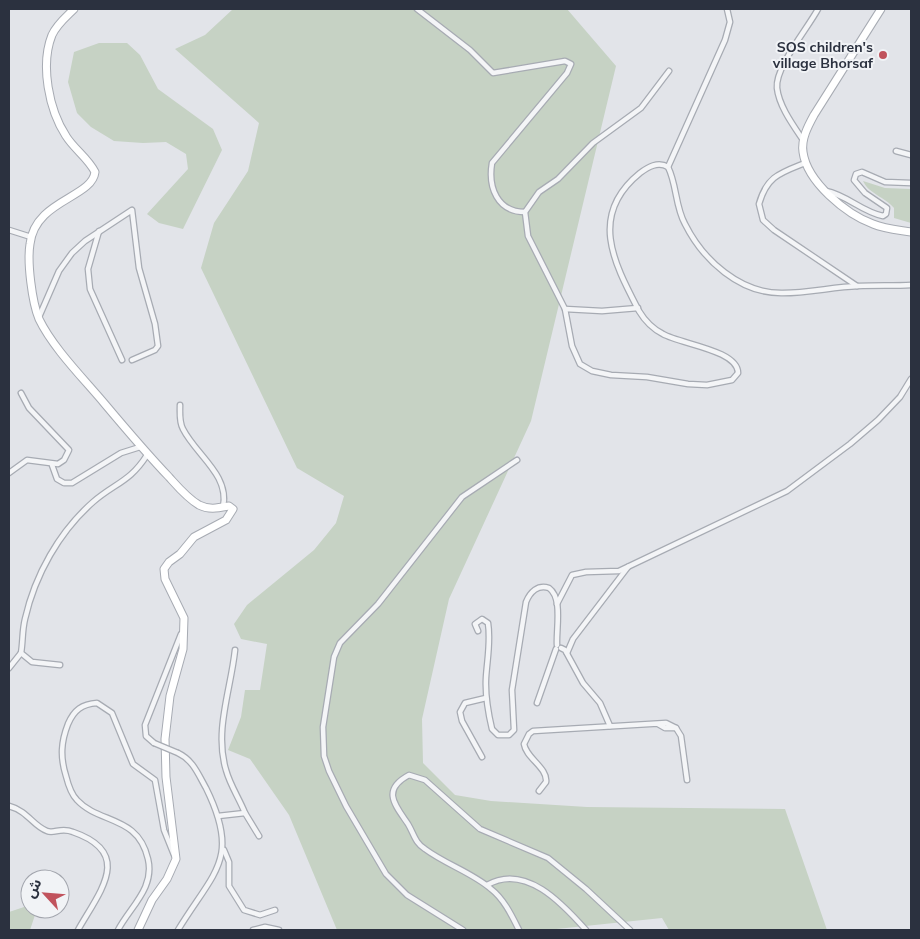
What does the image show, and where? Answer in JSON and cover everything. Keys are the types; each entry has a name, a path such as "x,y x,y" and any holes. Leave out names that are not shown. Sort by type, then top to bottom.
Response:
{"main road":[{"path":"74,9 61,22 52,37 48,59 49,82 58,122 70,142 93,167 94,177 86,187 46,212 34,228 31,237 30,258 34,300 39,318 64,354 140,448 185,495 198,504 210,508 232,507 233,509 226,520 194,537 164,569 165,580 183,614 184,628 183,649 170,696 164,739 165,770 176,859 167,879 152,900 138,930"},
{"path":"881,9 814,115 804,141 806,163 825,191 847,210 874,225 911,232"}],"street":[{"path":"417,9 470,50 492,73 565,61 571,64 567,73 492,163 490,178 500,203 510,211 525,212"},
{"path":"727,9 730,22 725,40 668,166 673,180 676,202 686,227 706,255 726,274 746,285 776,293 856,286 911,286"},
{"path":"804,141 788,118 777,87 778,80 796,42 818,9"},
{"path":"668,166 658,164 651,166 633,180 616,203 611,221 613,257 638,308 650,325 665,335 725,355 738,369 736,377 732,380 707,386 647,377 611,375 592,370 580,364 575,356 565,309 528,236 525,212 539,192 558,179 593,143 641,108 669,71"},
{"path":"896,151 911,155"},
{"path":"806,163 780,173 771,179 759,204 763,220 791,242 856,286"},
{"path":"825,191 840,194 883,216 886,214 887,208 859,188 854,180 856,174 862,172 885,182 911,183"},
{"path":"39,318 65,261 78,247 99,231 128,211 134,211 138,268 155,324 158,346 155,350 132,360"},
{"path":"9,230 31,237"},
{"path":"99,231 90,260 89,282 98,309 107,323 122,360"},
{"path":"565,309 602,312 638,308"},
{"path":"557,604 572,575 586,572 612,572 628,567 787,491 850,444 878,420 900,397 911,379"},
{"path":"9,472 27,460 35,459 52,465 64,460 69,450 29,408 21,393"},
{"path":"180,406 182,428 222,483 225,499 223,507"},
{"path":"52,465 57,479 64,483 72,483 121,452 140,448"},
{"path":"9,668 21,653 22,633 28,605 42,571 61,538 92,503 131,476 147,454"},
{"path":"463,930 408,895 386,874 346,806 329,771 324,756 323,726 334,657 340,644 385,596 457,502 517,460"},
{"path":"567,653 573,639 628,567"},
{"path":"478,631 474,624 482,618 488,623 490,633 486,698 494,732 501,736 511,734 515,726 512,690 526,602 531,592 543,586 553,592 557,604 558,647 537,703"},
{"path":"184,628 145,725 146,736 154,743 188,758 194,766 218,816 223,848 229,862 229,886 244,910 260,915 275,910"},
{"path":"558,647 567,653 583,683 600,703 610,726"},
{"path":"235,650 221,734 222,752 226,771 244,813 259,836"},
{"path":"21,653 32,662 60,665"},
{"path":"482,757 462,721 460,712 465,703 486,698"},
{"path":"118,930 148,884 148,859 139,840 130,829 80,804 71,792 61,758 62,742 75,710 86,704 97,702 108,708 131,761 157,783 164,830 176,859"},
{"path":"539,791 547,779 525,748 529,734 538,729 658,724 665,728 676,728 681,736 687,780"},
{"path":"519,930 505,905 487,885 426,851 416,842 408,824 394,806 392,797 394,789 401,779 409,775 425,780 480,829 548,858 586,889 630,930"},
{"path":"9,806 28,814 46,831 62,829 97,842 108,859 108,868 103,885 78,930"},
{"path":"218,816 244,813"},
{"path":"178,930 220,865 223,848"},
{"path":"487,885 503,878 523,880 544,890 586,930"},
{"path":"253,930 265,927 279,930"}],"green space":[{"path":"233,9 567,9 616,66 531,421 449,599 422,719 423,763 455,795 491,801 587,807 785,809 827,930 669,930 662,918 547,930 337,930 289,815 250,759 228,750 241,717 245,690 260,690 267,644 241,639 234,624 247,605 314,550 336,523 344,496 297,468 201,268 214,223 248,171 259,123 175,49 205,35"},
{"path":"99,43 127,43 140,55 158,89 213,129 222,150 183,229 159,223 147,214 188,169 186,154 166,142 114,141 91,127 77,113 68,82 74,52"},
{"path":"863,181 885,188 911,189 911,223 894,218 894,208 869,189"},
{"path":"20,908 20,919 34,919 30,930 9,930 9,912"}],"place":[{"name":"SOS children's village Bhorsaf","path":"883,55"}]}
